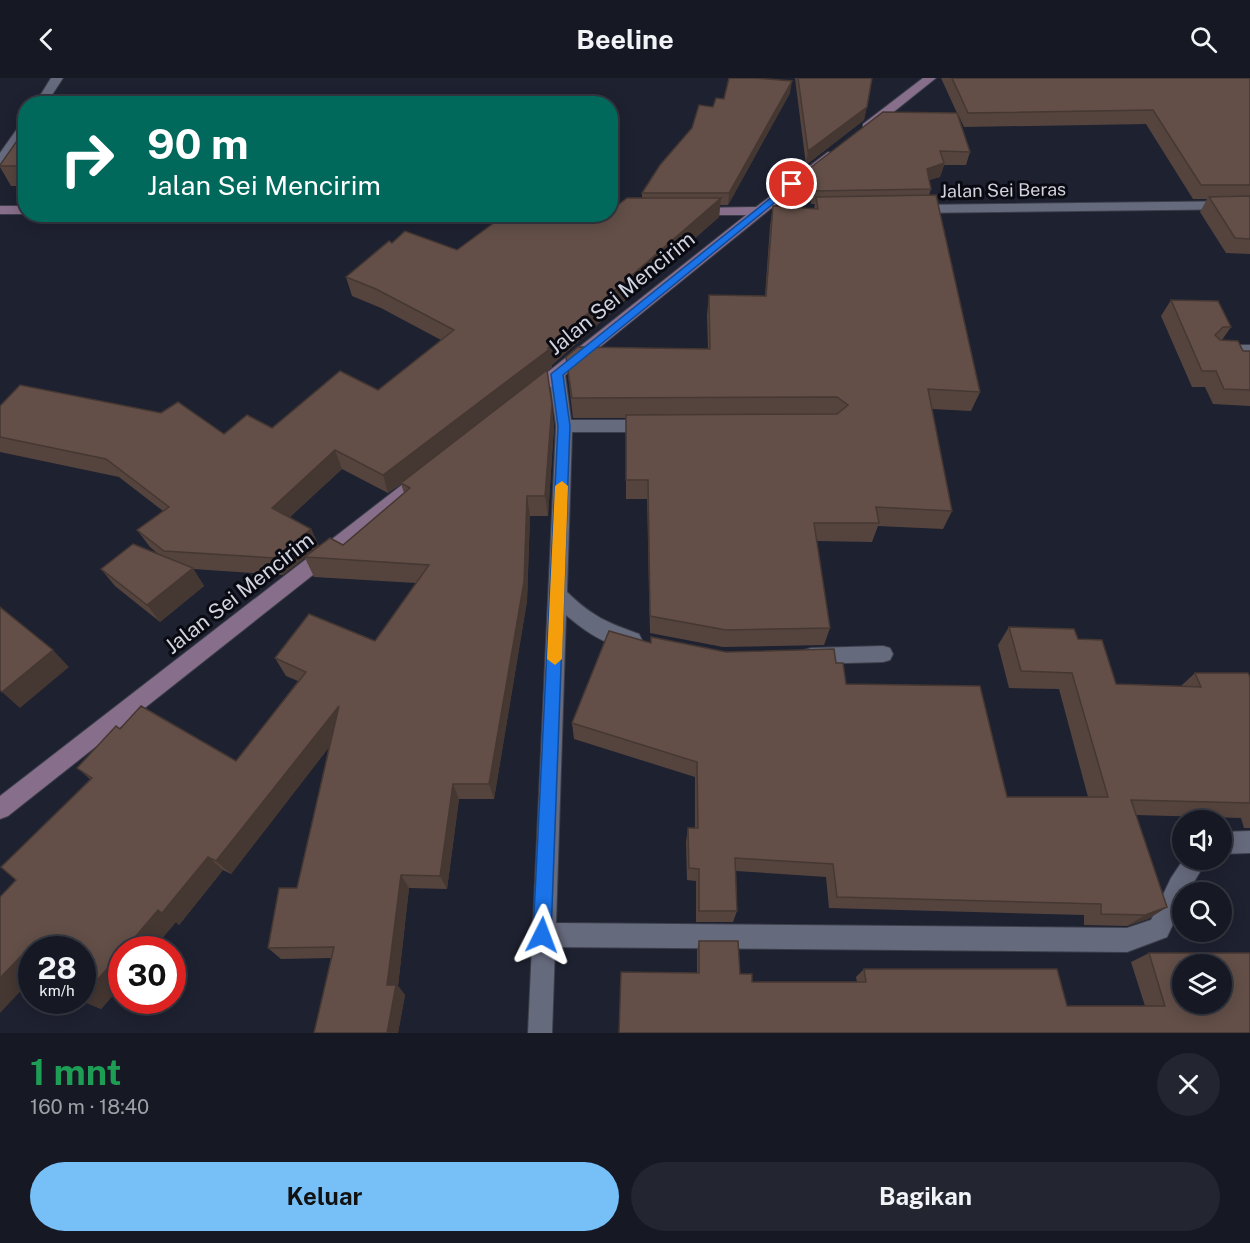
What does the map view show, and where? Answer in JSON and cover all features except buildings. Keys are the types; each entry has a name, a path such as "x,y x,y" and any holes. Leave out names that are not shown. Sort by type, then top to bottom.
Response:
{"street":[{"path":"45,96 57,78"},
{"path":"857,134 930,78"},
{"path":"0,162 18,136"},
{"name":"Jalan Sei Mencirim","path":"519,403 757,211 839,148"},
{"name":"Jalan Sei Beras","path":"898,209 1250,205"},
{"path":"0,210 18,210"},
{"path":"678,211 781,211"},
{"path":"1214,350 1250,350"},
{"path":"540,1033 542,935 564,426 557,374"},
{"path":"564,426 669,426"},
{"name":"Jalan Sei Mencirim","path":"0,809 434,470"},
{"path":"558,596 586,623 619,638 654,644"},
{"path":"792,657 883,654"},
{"path":"1232,843 1250,842"},
{"path":"542,935 1128,940 1159,929 1179,886 1189,870"}],"slow traffic":[{"path":"555,659 562,486"}],"route":[{"path":"542,935 564,426 557,374 792,184"}]}
